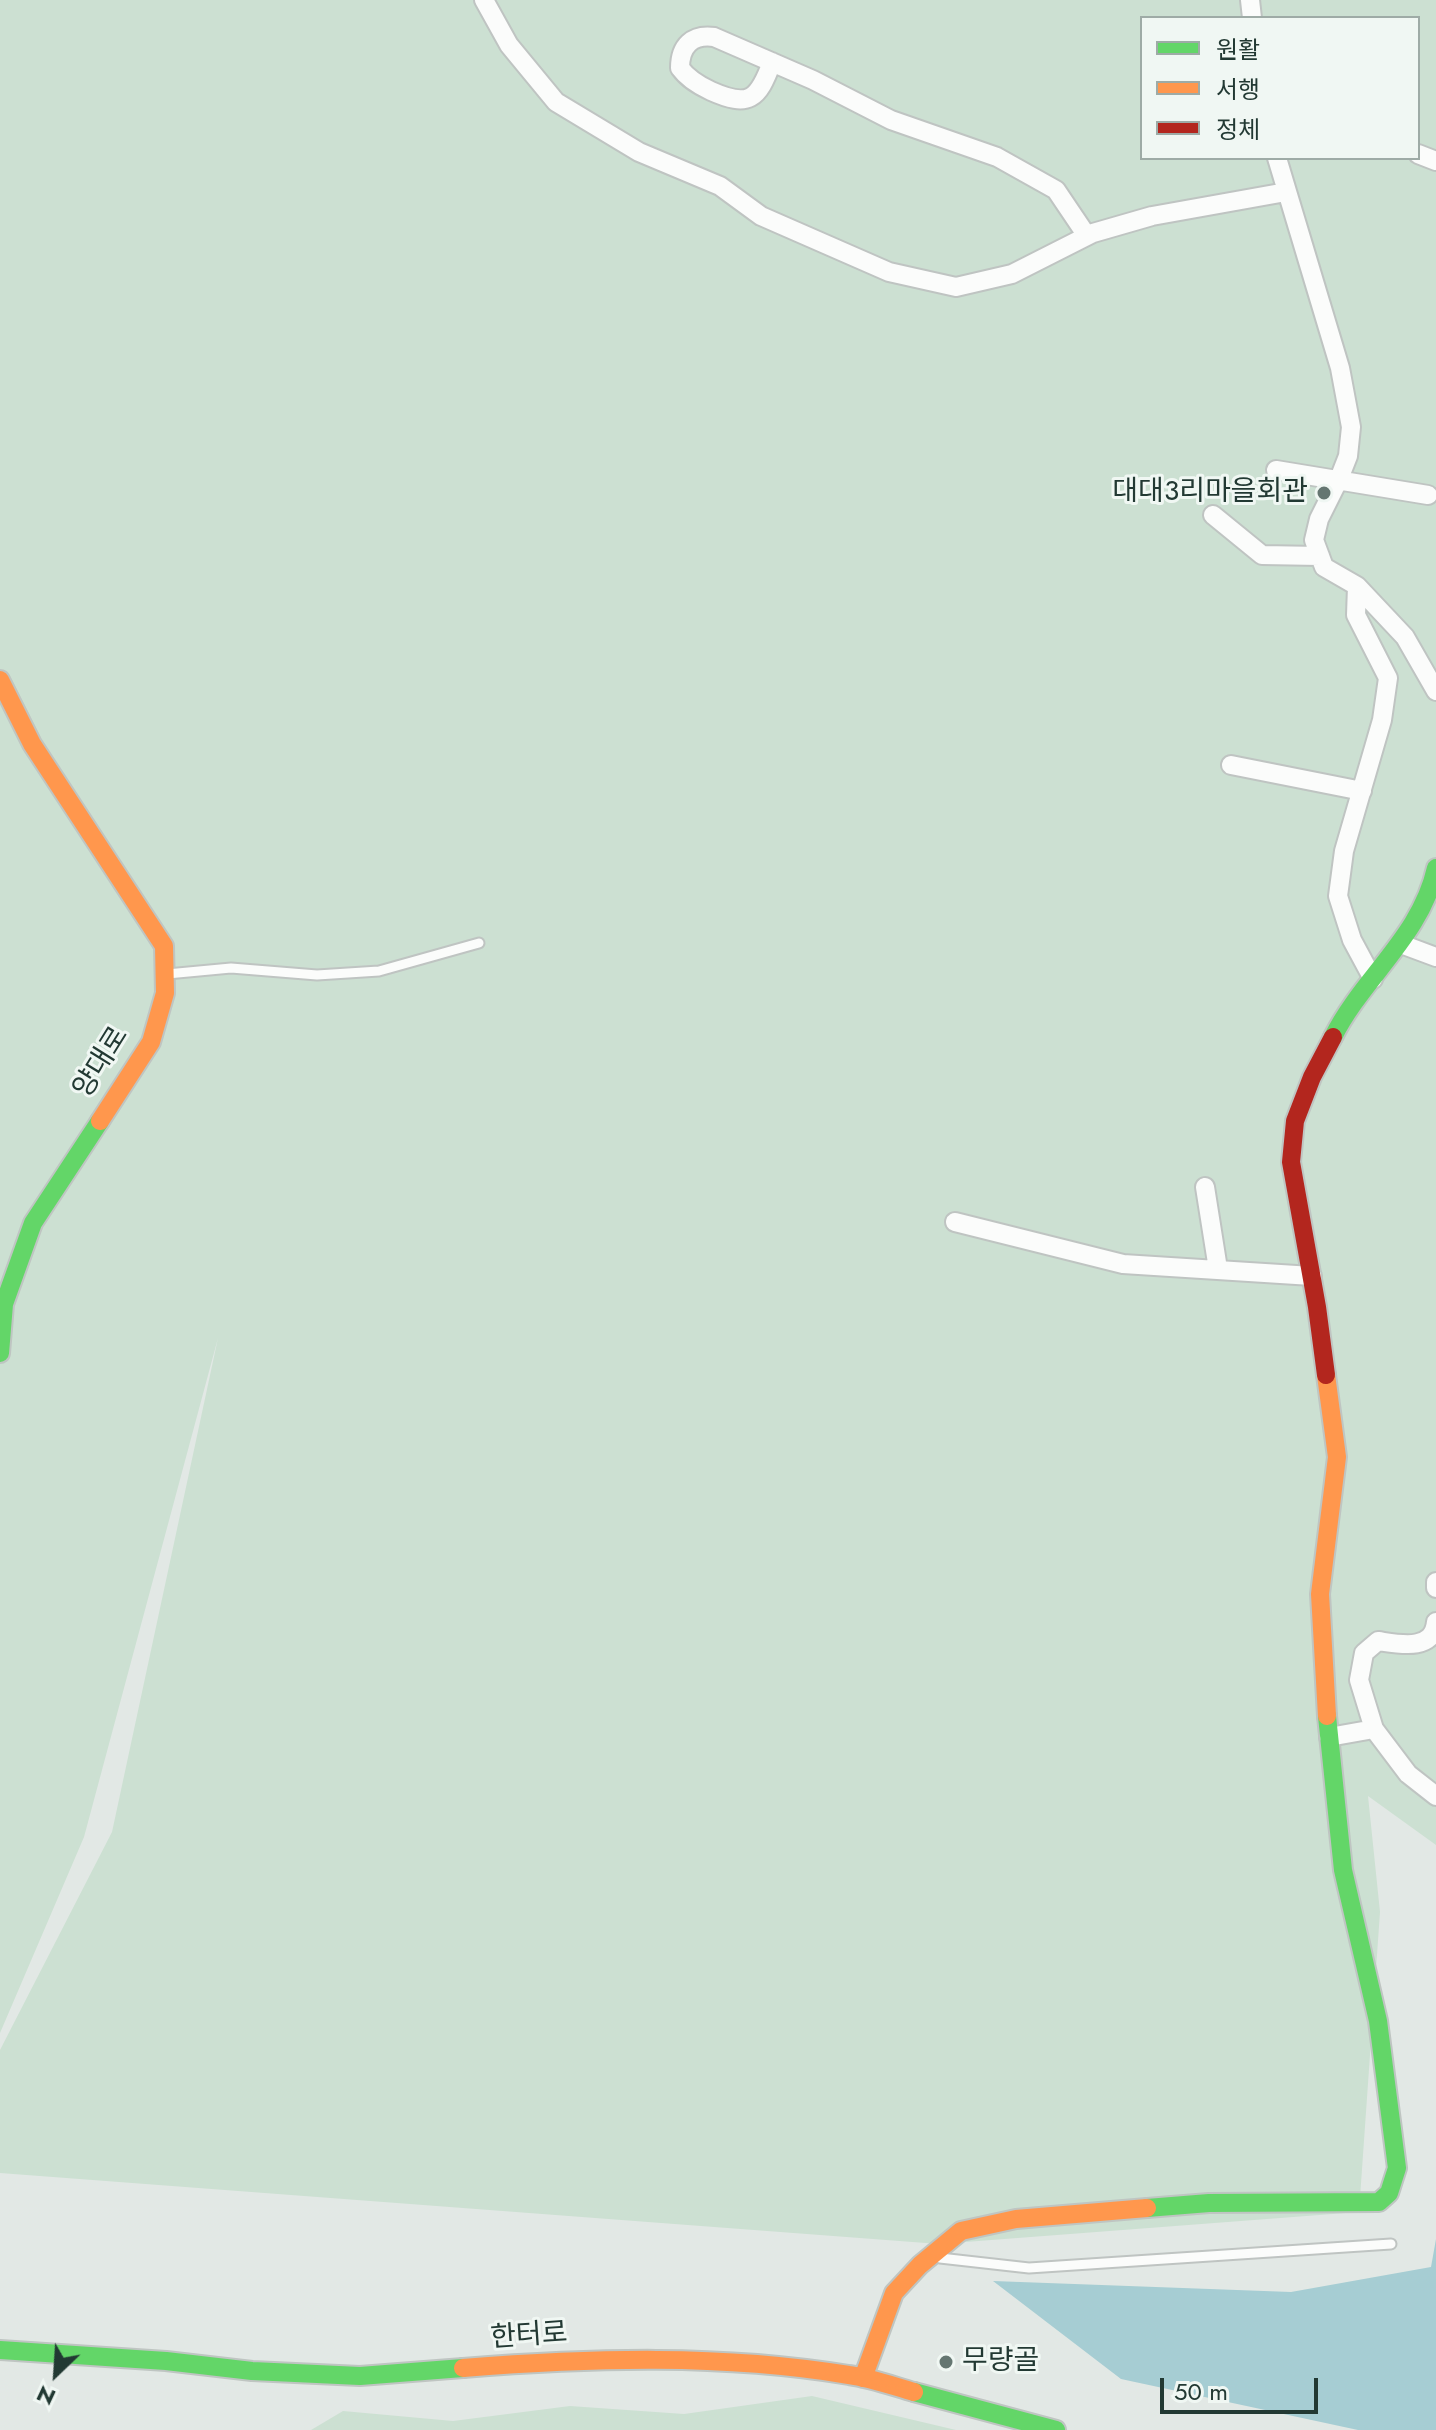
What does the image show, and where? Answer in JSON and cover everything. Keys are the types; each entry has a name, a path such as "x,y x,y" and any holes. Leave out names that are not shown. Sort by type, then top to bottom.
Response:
{"street":[{"path":"484,0 509,45 556,102 639,152 720,186 761,216 889,272 956,287 1012,274 1087,236 1152,216 1286,192"},
{"path":"772,62 760,90 744,101 733,100 697,84 680,68 683,50 688,42 701,36 714,37 772,62 813,80 891,120 997,157 1056,190 1087,236"},
{"path":"1278,160 1340,368 1351,427 1348,456 1319,519 1314,540 1324,567 1357,586 1405,637 1436,691"},
{"path":"1276,470 1428,495"},
{"path":"1213,515 1262,555 1320,556"},
{"path":"1357,586 1356,615 1388,678 1382,720 1344,851 1338,896 1352,940 1373,979"},
{"name":"양대로","path":"0,680 32,744 164,946 165,974 165,993 151,1042 33,1223 4,1304 0,1353"},
{"path":"1231,765 1362,791"},
{"path":"863,2378 894,2293 930,2256 961,2231 1016,2219 1209,2203 1379,2202 1389,2193 1397,2168 1380,2035 1343,1870 1329,1737 1320,1594 1337,1457 1312,1276 1291,1162 1295,1121 1312,1077 1341,1020 1401,944 1432,886 1436,868"},
{"path":"1401,944 1436,957"},
{"path":"1205,1187 1218,1269"},
{"path":"955,1222 1123,1264 1312,1276"},
{"path":"1436,1622 1435,1631 1427,1641 1408,1645 1378,1641 1364,1653 1359,1680 1374,1729 1408,1774 1436,1796"},
{"path":"1329,1737 1374,1729"},
{"name":"한터로","path":"0,2350 166,2361 252,2371 360,2376 571,2360 709,2361 790,2367 863,2378 1056,2430"}],"lane":[{"path":"165,974 231,968 317,975 379,971 479,943"},
{"path":"930,2256 1029,2268 1391,2244"}],"green space":[{"path":"0,0 1436,0 1436,1845 1368,1796 1380,1912 1359,2212 939,2244 0,2173 0,2050 112,1832 218,1338 84,1837 0,2033"},
{"path":"812,2396 956,2430 311,2430 343,2411 453,2421 570,2406 684,2414"}],"water":[{"path":"1436,2239 1436,2430 1358,2430 1121,2379 993,2281 1291,2292 1431,2267"}],"traffic: fast":[{"path":"1333,1037 1345,1015 1418,915 1436,868"},
{"path":"0,1353 4,1304 33,1223 100,1121"},
{"path":"1147,2208 1209,2203 1379,2202 1389,2193 1397,2168 1378,2021 1343,1870 1327,1716"},
{"path":"0,2350 166,2361 252,2371 360,2376 463,2368"},
{"path":"914,2392 1056,2430"}],"traffic: slow":[{"path":"0,680 32,744 164,946 165,993 151,1042 100,1121"},
{"path":"1326,1375 1337,1457 1320,1594 1327,1716"},
{"path":"863,2378 894,2293 920,2265 961,2231 1016,2219 1147,2208"},
{"path":"463,2368 608,2360 705,2361 849,2375 914,2392"}],"traffic: jam":[{"path":"1326,1375 1291,1162 1295,1121 1312,1077 1333,1037"}],"place":[{"name":"대대3리마을회관","path":"1324,493"},
{"name":"무량골","path":"946,2362"}]}
